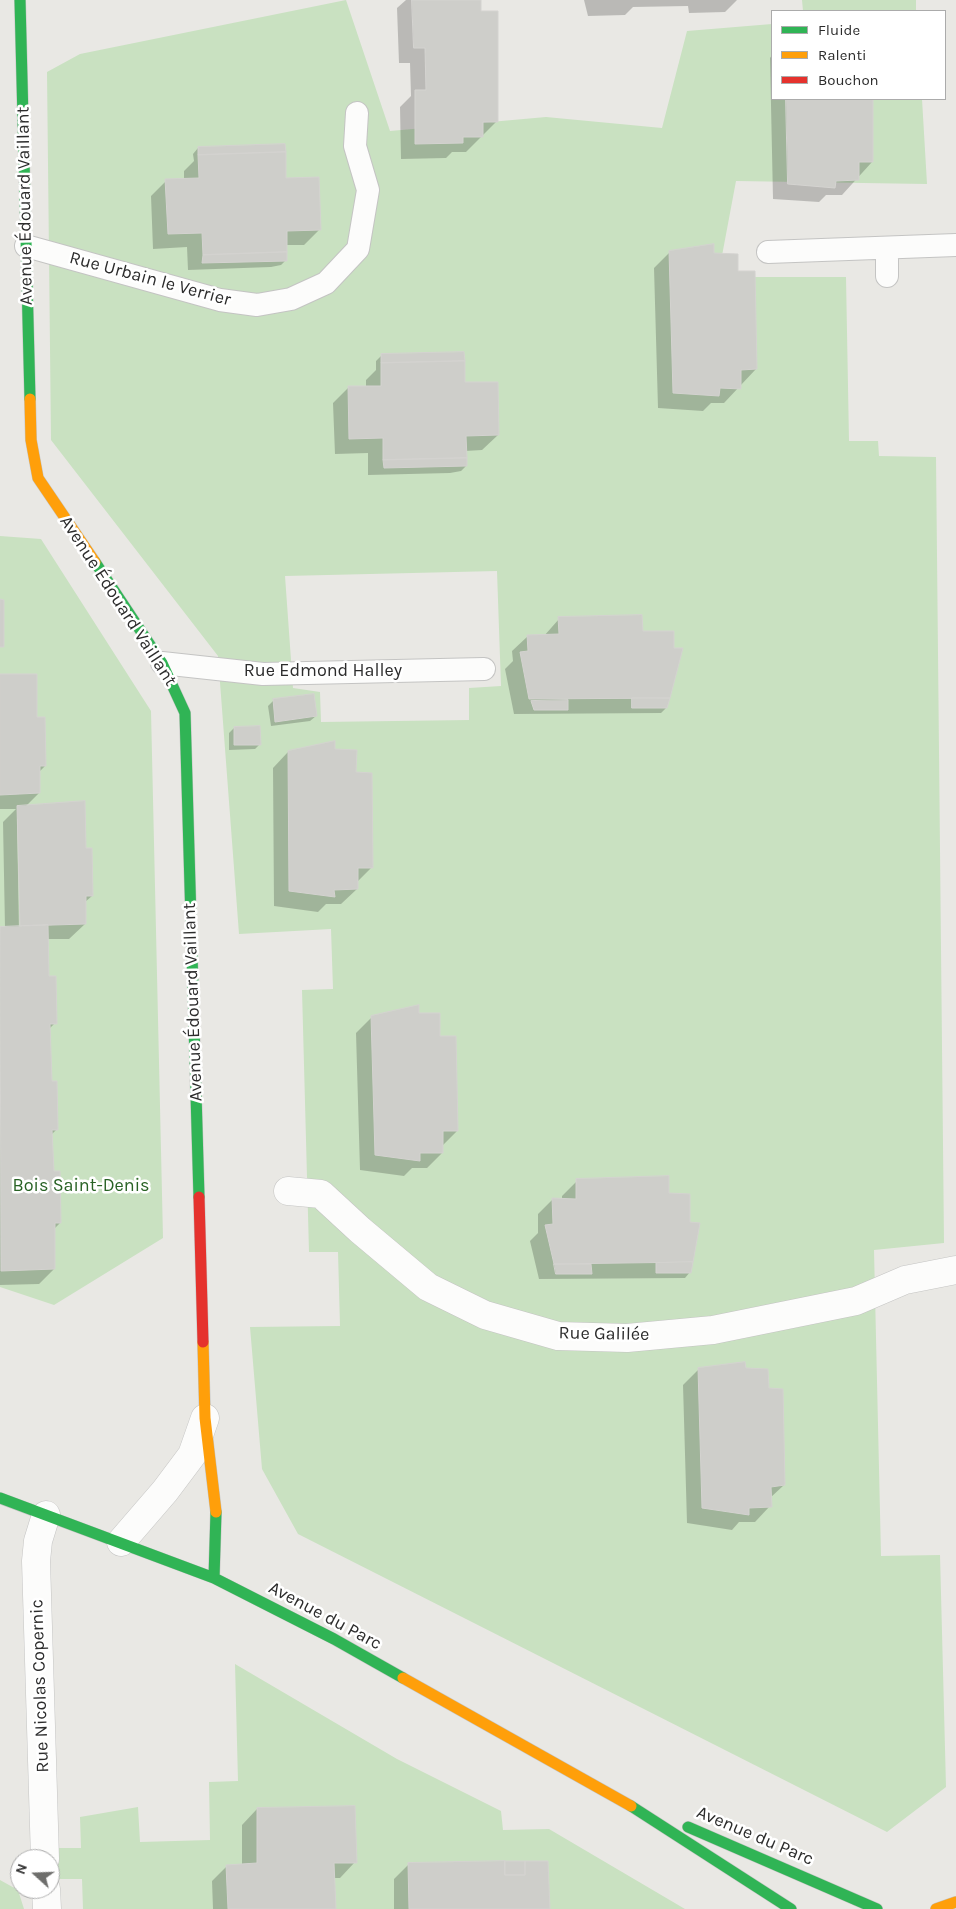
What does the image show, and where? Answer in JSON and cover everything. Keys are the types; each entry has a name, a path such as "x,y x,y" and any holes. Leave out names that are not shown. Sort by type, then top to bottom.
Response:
{"street":[{"name":"Avenue Édouard Vaillant","path":"20,0 31,440 38,478 162,663 174,685 185,713 205,1418 216,1514 214,1578"},
{"name":"Rue Galilée","path":"288,1192 321,1194 428,1288 485,1315 558,1336 627,1338 713,1330 856,1301 906,1280 956,1270"},
{"name":"Avenue Édouard Vaillant","path":"121,1542 165,1491 192,1455 205,1418"},
{"name":"Avenue du Parc","path":"0,1498 214,1578 334,1639 618,1797 792,1909"},
{"name":"Rue Nicolas Copernic","path":"45,1849 36,1561 38,1541 46,1515"},
{"name":"Avenue du Parc","path":"618,1797 877,1909"},
{"path":"936,1909 956,1902"}],"lane":[{"name":"Rue Urbain le Verrier","path":"26,246 220,300 257,305 291,299 326,283 358,249 368,190 355,146 357,113"},
{"path":"768,252 956,245"},
{"path":"887,248 888,276"},
{"name":"Rue Edmond Halley","path":"162,663 262,674 484,669"}],"green space":[{"path":"346,0 390,131 546,117 662,128 687,31 771,24 771,100 922,100 927,184 736,181 718,277 846,277 849,441 878,441 879,456 936,457 944,1243 874,1250 881,1556 940,1555 946,1787 887,1832 298,1534 262,1469 250,1327 340,1326 338,1252 309,1252 302,990 333,989 331,929 239,934 218,656 51,440 47,72 80,54","holes":["497,571 501,686 469,688 469,720 321,722 320,692 293,688 285,576"]},
{"path":"802,0 916,0 916,10 803,10"},
{"name":"Bois Saint-Denis","path":"0,536 41,539 151,711 163,1238 54,1305 0,1287"},
{"path":"235,1664 397,1759 501,1811 503,1830 549,1829 685,1909 83,1909 82,1879 60,1879 60,1849 52,1848 81,1848 80,1817 138,1807 140,1842 210,1840 209,1782 238,1781"},
{"path":"0,1880 10,1886 10,1899 21,1899 24,1909 0,1909"}],"building":[{"path":"412,0 481,0 481,11 498,11 498,122 483,122 483,137 463,137 463,143 415,144 415,90 426,90 425,48 414,48"},
{"path":"786,100 873,100 873,162 859,162 859,180 836,181 835,188 788,184"},
{"path":"285,144 286,152 198,155 198,147"},
{"path":"286,152 286,178 319,177 321,230 287,231 287,252 203,255 202,233 168,234 165,179 199,178 198,155"},
{"path":"714,244 714,253 738,254 738,271 755,271 757,369 741,370 741,389 720,388 719,396 673,393 669,251"},
{"path":"287,252 287,261 202,263 203,255"},
{"path":"464,352 465,361 381,363 381,354"},
{"path":"465,361 465,382 498,382 499,435 466,436 467,458 383,460 383,438 349,439 348,386 381,386 381,363"},
{"path":"467,458 467,466 384,468 383,460"},
{"path":"0,599 4,600 4,647 0,647"},
{"path":"642,615 643,631 674,631 674,648 683,648 670,698 529,699 520,652 528,651 527,635 559,634 558,617"},
{"path":"0,674 37,674 37,717 45,717 46,766 40,766 40,793 0,795"},
{"path":"314,694 317,716 275,722 273,699"},
{"path":"632,698 670,698 667,708 632,708"},
{"path":"568,700 568,710 534,710 531,701"},
{"path":"260,726 261,745 234,745 234,727"},
{"path":"335,741 335,749 357,750 356,772 372,773 373,868 358,868 358,889 334,890 335,897 289,891 288,751"},
{"path":"85,801 86,848 92,848 93,896 86,896 86,924 20,926 17,806"},
{"path":"48,925 49,976 56,976 57,1024 50,1024 52,1081 57,1081 58,1130 52,1130 54,1171 60,1171 61,1223 55,1223 55,1269 1,1271 0,927"},
{"path":"419,1005 419,1013 440,1013 440,1036 456,1036 458,1131 443,1131 443,1153 420,1153 420,1161 375,1155 371,1016"},
{"path":"669,1176 669,1193 690,1194 690,1222 700,1223 693,1262 554,1264 545,1225 553,1224 552,1198 576,1199 576,1179"},
{"path":"693,1262 691,1273 656,1273 656,1263"},
{"path":"554,1264 591,1264 592,1274 556,1274"},
{"path":"745,1362 746,1368 768,1369 769,1388 783,1389 785,1485 771,1487 772,1507 749,1508 749,1515 702,1508 698,1368"},
{"path":"355,1806 357,1863 334,1863 336,1909 228,1909 226,1865 257,1863 257,1808"},
{"path":"505,1861 505,1875 525,1875 525,1861 548,1861 550,1909 409,1909 408,1863"},
{"path":"505,1861 525,1861 525,1875 505,1875"}],"traffic: fast":[{"path":"20,0 30,399"},
{"path":"95,562 162,663 185,713 199,1197"},
{"path":"0,1498 214,1578 334,1639 403,1678"},
{"path":"214,1578 216,1512"},
{"path":"631,1806 791,1909"},
{"path":"688,1827 877,1909"}],"traffic: slow":[{"path":"30,399 31,440 38,478 95,562"},
{"path":"203,1342 205,1418 216,1512"},
{"path":"403,1678 631,1806"},
{"path":"936,1909 956,1902"}],"traffic: jam":[{"path":"199,1197 203,1342"}]}
